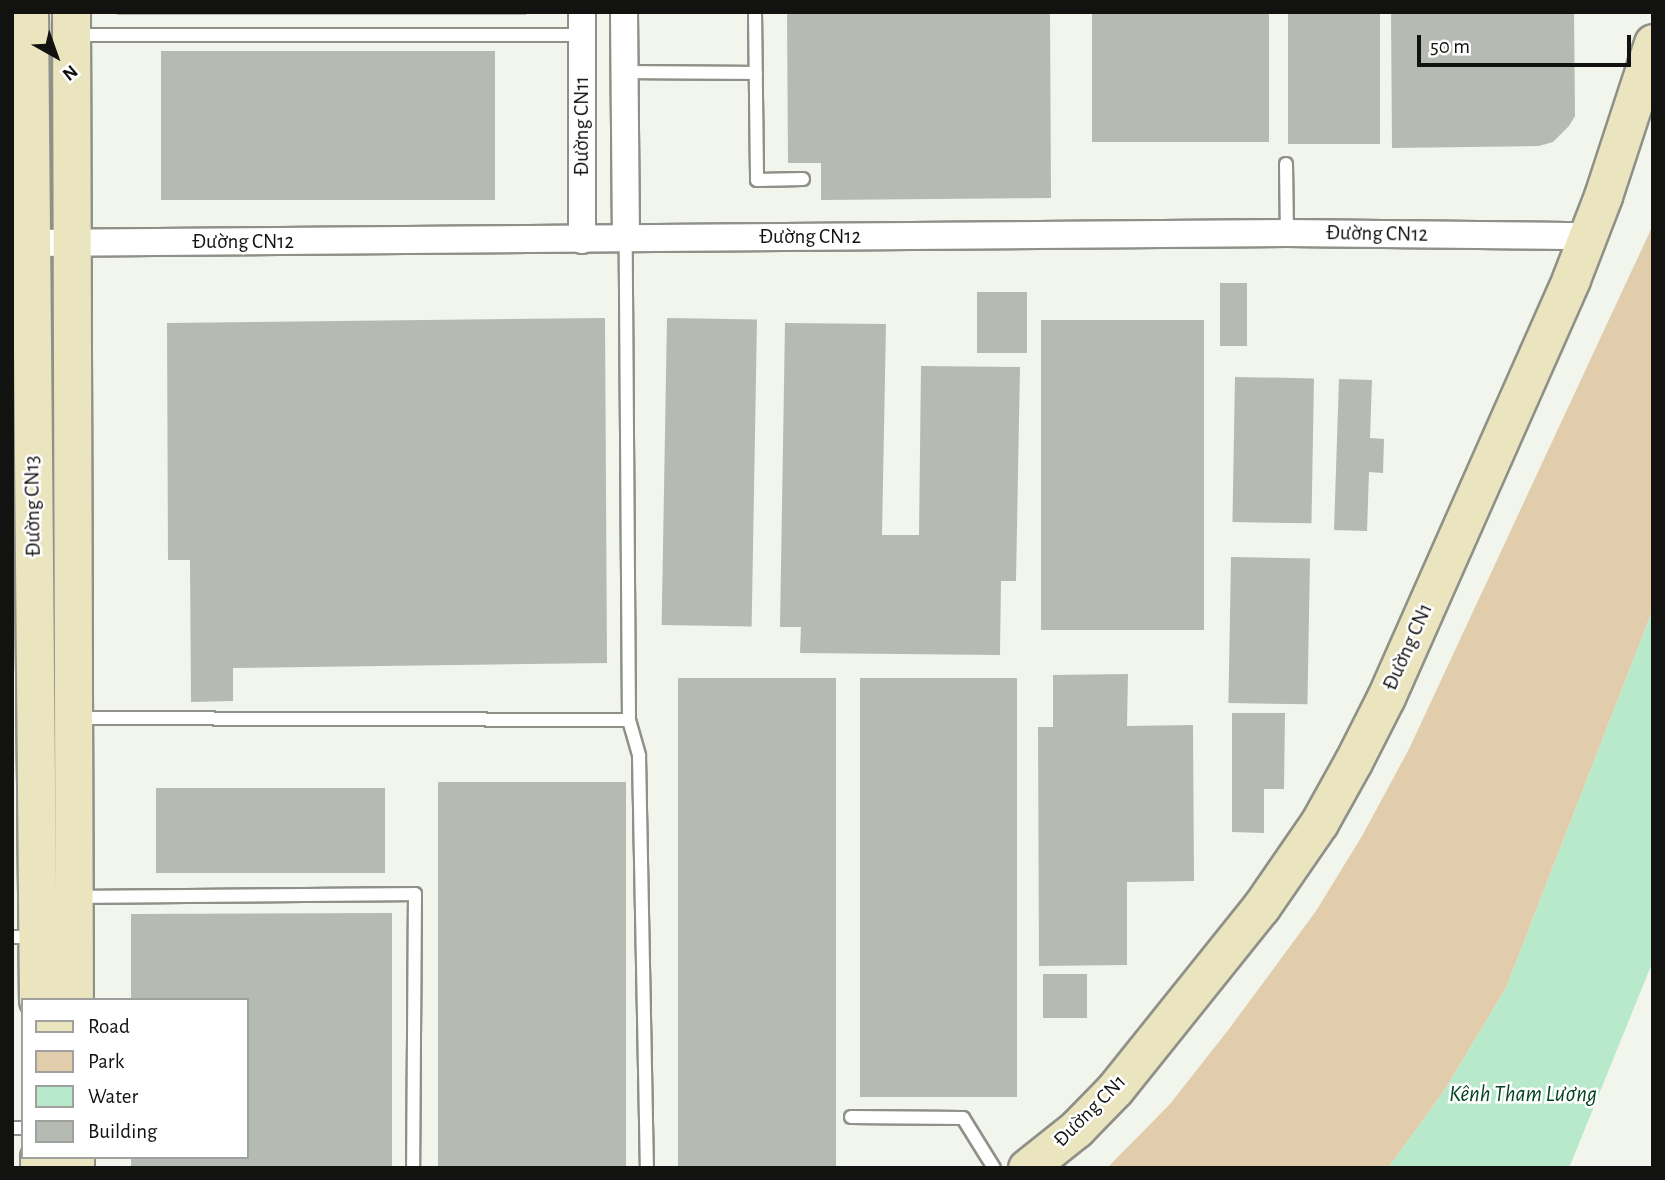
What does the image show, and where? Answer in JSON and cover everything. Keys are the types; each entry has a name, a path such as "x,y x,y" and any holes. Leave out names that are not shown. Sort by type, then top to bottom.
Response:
{"street":[{"name":"Đường CN13","path":"29,12 21,106 28,266 25,937 38,998"},
{"name":"Đường CN11","path":"624,12 626,238"},
{"name":"Đường CN13","path":"71,24 74,998"},
{"name":"Đường CN11","path":"582,24 582,240"},
{"name":"Đường CN1","path":"1027,1168 1076,1129 1115,1089 1261,907 1319,823 1386,697 1588,236 1653,43"},
{"name":"Đường CN12","path":"28,266 72,243 1287,233 1588,236"}],"lane":[{"path":"755,12 757,180 803,179"},
{"path":"71,24 582,24"},
{"path":"625,72 756,73"},
{"path":"1286,164 1287,233"},
{"path":"626,238 629,720 639,756 647,1168"},
{"path":"75,718 629,720"},
{"path":"74,897 415,894 413,1168"},
{"path":"851,1117 962,1118 994,1168"}],"green space":[{"path":"1653,225 1653,609 1506,988 1444,1091 1388,1168 1107,1168 1170,1104 1229,1029 1316,911 1362,836 1409,749"}],"water":[{"name":"Kênh Tham Lương","path":"1653,609 1653,961 1569,1168 1388,1168 1444,1091 1506,988"}],"building":[{"path":"117,12 526,12 526,15 117,15"},
{"path":"787,12 1050,12 1051,198 821,200 821,163 788,163"},
{"path":"1092,12 1269,12 1269,142 1092,142"},
{"path":"1288,12 1380,12 1380,144 1288,144"},
{"path":"1391,12 1574,12 1575,116 1569,126 1553,142 1539,146 1392,148"},
{"path":"161,51 495,51 495,200 161,200"},
{"path":"1220,283 1247,283 1247,346 1220,346"},
{"path":"977,292 1027,292 1027,353 977,353"},
{"path":"605,318 607,663 233,668 233,701 191,702 190,560 168,560 167,323"},
{"path":"667,318 757,320 752,627 662,625"},
{"path":"1041,320 1204,320 1204,630 1041,630"},
{"path":"785,323 886,324 882,535 919,535 921,366 1020,367 1016,581 1001,581 1000,655 800,653 801,627 780,627"},
{"path":"1235,377 1314,378 1311,523 1232,522"},
{"path":"1339,379 1372,380 1370,438 1384,439 1383,473 1369,472 1367,531 1334,530"},
{"path":"1231,557 1310,558 1307,704 1228,703"},
{"path":"1128,674 1127,726 1193,725 1194,881 1127,882 1127,965 1039,966 1038,727 1053,727 1053,675"},
{"path":"678,678 836,678 836,1168 678,1168"},
{"path":"860,678 1017,678 1017,1097 860,1097"},
{"path":"1232,713 1285,713 1284,789 1264,789 1264,833 1232,832"},
{"path":"438,782 626,782 626,1168 438,1168"},
{"path":"156,788 385,788 385,873 156,873"},
{"path":"392,913 392,1168 131,1168 131,1159 248,1159 248,998 131,998 131,914"},
{"path":"1043,974 1087,974 1087,1018 1043,1018"}]}
